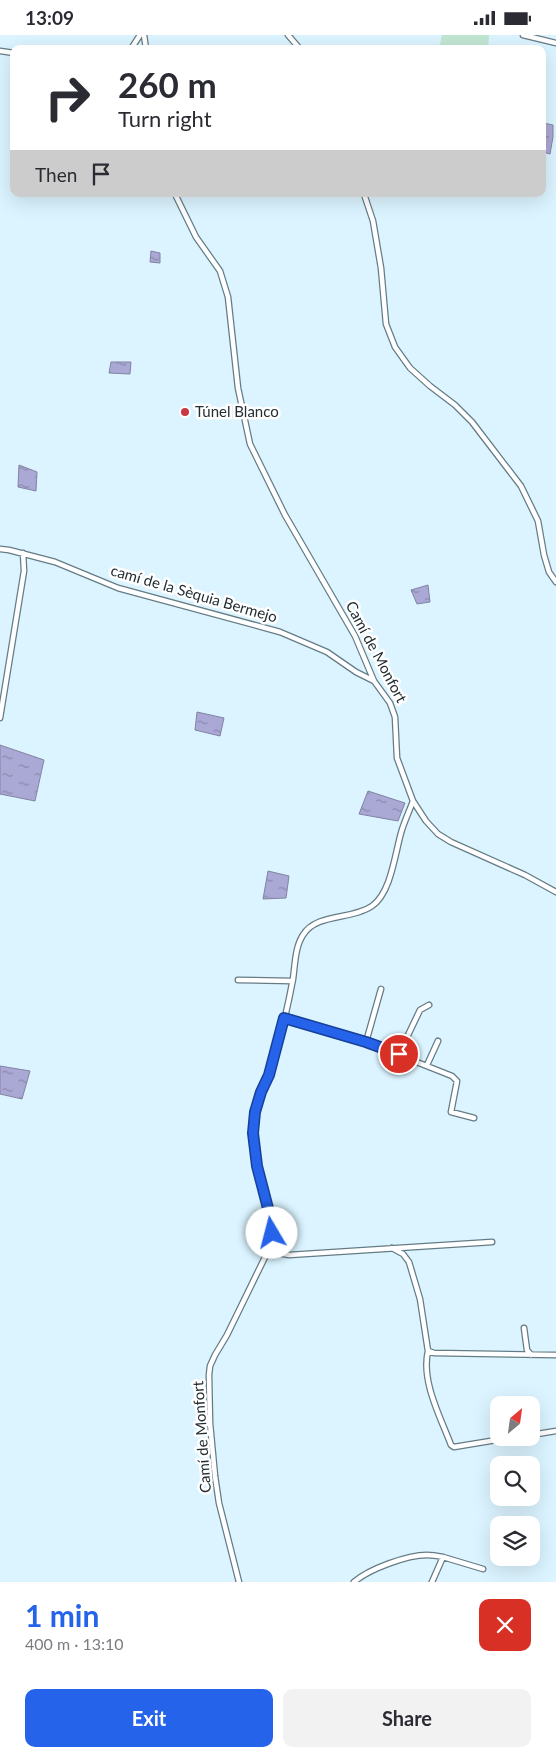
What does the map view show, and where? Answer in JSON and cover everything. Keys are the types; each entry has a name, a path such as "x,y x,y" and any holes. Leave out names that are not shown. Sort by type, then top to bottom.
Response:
{"street":[{"path":"288,35 297,45"},
{"path":"523,35 556,43"},
{"name":"Camí de Monfort","path":"176,197 196,237 220,271 224,283 228,297 238,389 250,444 285,515 355,636 374,681 390,703 395,717 397,758 413,801 402,831 389,880 372,906 311,926 303,934 298,947 284,1018 269,1075 255,1112 253,1133 257,1166 272,1226 268,1251 227,1335 215,1355 209,1375 210,1423 215,1476 219,1503 239,1582"},
{"path":"365,197 373,221 381,268 386,325 395,347 410,368 455,405 472,422 521,486 538,521 549,572 556,582"},
{"name":"camí de la Sèquia Bermejo","path":"0,549 55,562 118,588 280,632 326,652 356,673 374,681"},
{"path":"0,718 24,571 22,553"},
{"path":"413,801 438,834 451,842 525,875 556,892"},
{"path":"238,980 292,981"},
{"path":"366,1042 381,989"},
{"path":"399,1054 420,1010 430,1005"},
{"path":"284,1018 366,1042 452,1076 457,1081 451,1112 474,1118"},
{"path":"428,1065 438,1041"},
{"path":"268,1251 289,1255 492,1243"},
{"path":"392,1248 403,1253 409,1262 420,1299 428,1351 426,1377 450,1445 454,1447 490,1441"},
{"path":"524,1328 527,1350 531,1355"},
{"path":"428,1351 434,1353 556,1355"},
{"path":"540,1434 556,1431"},
{"path":"354,1582 361,1576 401,1560 426,1555 443,1557 483,1569"},
{"path":"432,1582 443,1557"}],"green space":[{"path":"442,35 489,35 488,45 440,45"}],"water":[{"path":"546,124 553,125 550,154 546,153"},
{"path":"151,251 160,253 160,263 150,262"},
{"path":"111,362 131,362 130,374 109,373"},
{"path":"19,465 37,472 36,491 18,487"},
{"path":"428,585 430,602 417,604 411,590"},
{"path":"197,712 224,718 220,736 195,730"},
{"path":"0,745 44,760 35,801 0,794"},
{"path":"368,791 405,803 398,821 359,814"},
{"path":"268,871 289,876 286,898 263,899"},
{"path":"0,1066 30,1071 22,1099 0,1094"}],"place":[{"name":"Túnel Blanco","path":"185,412"}],"route":[{"path":"272,1233 267,1200 257,1166 253,1133 255,1112 269,1075 284,1018 366,1042 399,1054"}]}
